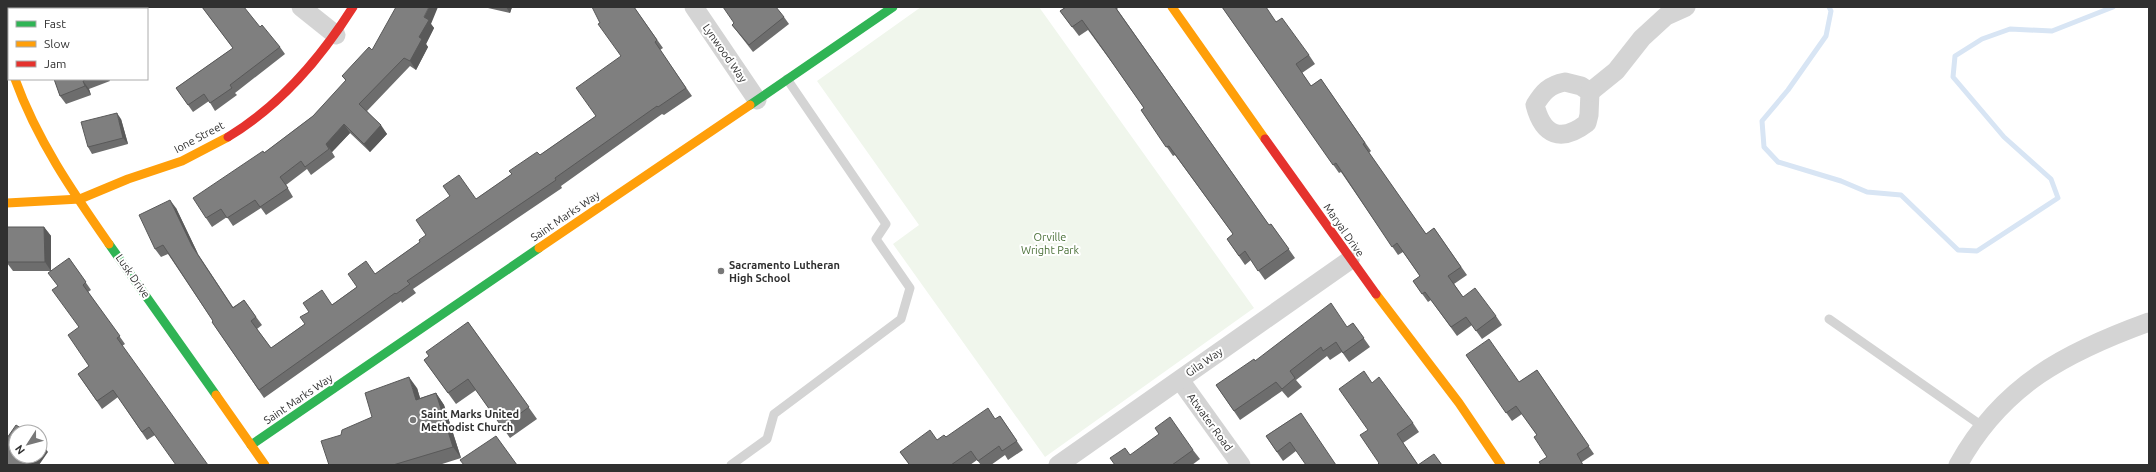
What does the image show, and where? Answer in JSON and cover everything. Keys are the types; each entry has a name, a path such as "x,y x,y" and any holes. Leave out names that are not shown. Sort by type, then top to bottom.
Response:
{"street":[{"path":"301,7 336,36"},
{"name":"Ione Street","path":"7,203 79,199 120,181 156,171 192,157 257,117 286,93 336,36 353,7"},
{"name":"Lynwood Way","path":"694,7 757,100"},
{"name":"Saint Marks Way","path":"251,445 893,7"},
{"name":"Maryal Drive","path":"1172,7 1350,260 1459,403 1501,465"},
{"path":"1590,92 1616,70 1642,38 1666,16 1686,7"},
{"name":"Lusk Drive","path":"15,80 30,118 79,199 265,465"},
{"name":"Gila Way","path":"1058,465 1350,260"},
{"path":"1958,465 1982,426 2006,399 2030,379 2056,362 2149,322"},
{"name":"Atwater Road","path":"1180,380 1241,465"}],"lane":[{"path":"731,465 766,439 774,414 901,319 910,288 876,239 886,224 787,79"},
{"path":"1829,319 1982,426"}],"green space":[{"name":"Orville Wright Park","path":"921,7 1039,7 1254,308 1045,457 893,244 919,225 817,81"}],"building":[{"path":"32,7 57,7 57,8"},
{"path":"76,7 76,8 62,8"},
{"path":"202,7 244,7 260,27 262,25 280,47 230,85 232,88 210,103 204,94 188,105 176,88 233,48"},
{"path":"396,7 429,7 424,17 429,20 419,37 422,39 410,61 404,58 359,104 381,125 364,144 344,124 326,144 329,149 305,167 301,161 280,177 288,188 260,207 255,200 227,218 221,209 206,218 193,198 263,151 264,153 313,116 346,80 342,76 369,47 372,50"},
{"path":"592,7 634,7 657,40 655,42 686,88 658,107 657,106 555,178 556,180 407,281 410,284 396,294 395,293 259,390 212,322 213,321 163,245 155,249 139,215 170,200 192,246 233,308 244,300 256,317 251,321 271,348 305,324 300,317 309,312 303,303 322,290 332,305 357,287 348,274 366,261 375,274 420,242 419,240 426,235 416,220 450,196 443,186 459,175 476,199 512,174 509,171 537,152 540,155 596,116 576,88 621,56 598,24 600,23"},
{"path":"723,7 776,7 784,17 749,45 732,25 734,23"},
{"path":"1066,7 1115,7 1269,225 1271,224 1289,249 1258,271 1245,251 1239,256 1227,239 1233,234 1169,146 1166,147 1141,110 1144,108 1082,20 1072,27 1060,11"},
{"path":"1222,7 1266,7 1276,22 1282,18 1309,55 1296,64 1311,86 1321,79 1365,143 1363,144 1426,234 1434,228 1461,267 1448,276 1463,297 1475,288 1496,316 1476,331 1466,317 1451,327 1425,292 1422,294 1413,281 1420,276 1397,243 1392,247 1336,163 1333,165"},
{"path":"54,80 85,80 83,81 85,86 60,96"},
{"path":"117,113 123,138 88,147 81,122"},
{"path":"7,227 44,227 45,262 7,262"},
{"path":"69,258 86,282 83,285 120,336 117,338 208,465 176,465 149,427 142,432 113,390 97,401 78,374 89,366 68,335 79,327 52,290 58,286 48,273"},
{"path":"1331,303 1347,327 1353,323 1364,338 1343,353 1336,342 1323,351 1321,347 1290,371 1295,378 1282,389 1276,382 1234,411 1216,385 1254,359 1255,361"},
{"path":"468,322 529,407 502,427 468,379 448,393 424,360 429,356 426,352"},
{"path":"1489,339 1519,382 1537,370 1589,446 1577,454 1583,465 1541,465 1539,462 1547,457 1534,437 1537,435 1516,406 1506,413 1466,355"},
{"path":"1364,371 1372,383 1379,377 1413,423 1397,434 1418,465 1377,465 1379,463 1360,435 1368,430 1339,389"},
{"name":"Saint Marks United Methodist Church","path":"409,377 416,400 436,393 453,447 393,465 329,465 321,441 341,435 342,430 372,417 365,393"},
{"path":"988,408 995,419 1000,416 1017,441 1002,451 999,446 978,461 971,451 951,465 908,465 909,464 900,452 930,430 937,440 944,435 946,437"},
{"path":"1301,413 1336,465 1306,465 1290,442 1277,452 1266,436"},
{"path":"1170,417 1193,450 1172,465 1115,465 1110,458 1125,448 1130,455 1159,434 1155,428"},
{"path":"496,436 517,465 464,465 460,460"},
{"path":"8,437 8,464 28,464 27,465 7,465"},
{"path":"1434,454 1442,465 1418,465"}],"waterway":[{"path":"1829,7 1831,11 1826,36 1788,90 1762,121 1764,147 1778,162 1841,181 1867,192 1901,195 1958,250 1977,251 2058,198 2051,179 2004,137 1953,77 1955,56 1982,39 2010,29 2052,31 2113,7"}],"traffic: fast":[{"path":"750,105 893,7"},
{"path":"109,244 216,395"},
{"path":"251,445 539,248"}],"traffic: slow":[{"path":"1172,7 1265,139"},
{"path":"15,80 34,123 56,164 109,244"},
{"path":"539,248 750,105"},
{"path":"7,203 80,199 128,179 182,161 228,137"},
{"path":"1376,294 1459,403 1501,465"},
{"path":"216,395 265,465"}],"traffic: jam":[{"path":"228,137 265,110 298,80 327,45 353,7"},
{"path":"1265,139 1376,294"}],"place":[{"name":"Sacramento Lutheran High School","path":"721,271"},
{"name":"Saint Marks United Methodist Church","path":"413,420"}]}
